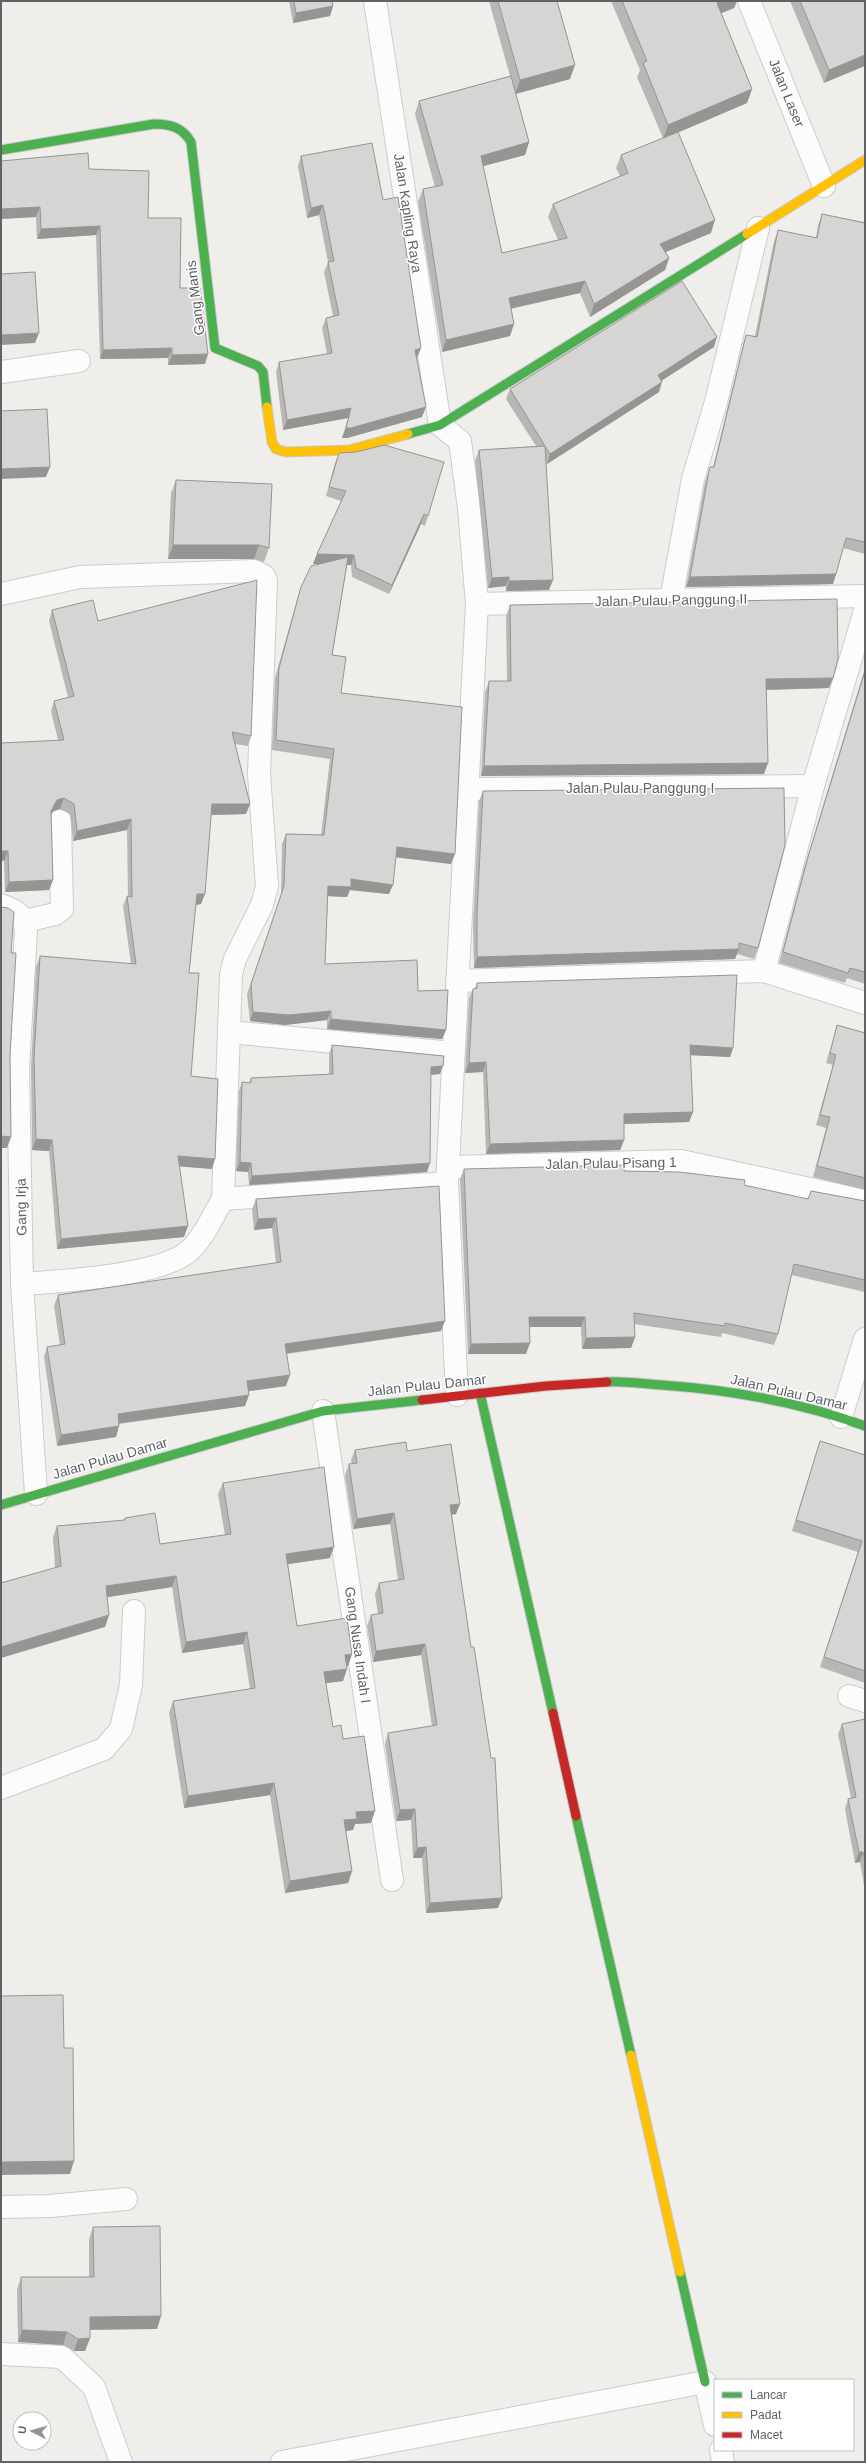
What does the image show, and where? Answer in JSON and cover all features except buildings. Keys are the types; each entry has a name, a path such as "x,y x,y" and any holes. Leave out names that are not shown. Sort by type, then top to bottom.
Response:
{"street":[{"name":"Jalan Kapling Raya","path":"375,1 440,425"},
{"name":"Jalan Laser","path":"749,1 824,186"},
{"name":"Gang Manis","path":"1,150 154,124 178,127 186,133 191,142 215,348 222,353 250,361 260,367 263,372 274,447 286,452 349,450 440,425"},
{"path":"457,1395 448,1175 477,604 469,508 460,441 440,425 865,160"},
{"path":"671,600 693,479 716,402 758,228"},
{"path":"1,372 79,361"},
{"path":"1,594 80,577 128,574 254,571 264,576 266,589 259,774 267,886 254,925 233,966 223,1199 197,1243 177,1258 140,1270 106,1276 22,1284"},
{"name":"Jalan Pulau Panggung II","path":"477,604 865,596"},
{"path":"764,971 813,786 865,611"},
{"name":"Jalan Pulau Panggung I","path":"467,789 813,786"},
{"path":"1,905 14,910 25,921 55,914 62,909 60,821"},
{"name":"Gang Irja","path":"25,921 26,930 9,1067 36,1494"},
{"path":"457,981 764,971 865,1003"},
{"path":"229,1032 453,1053"},
{"name":"Jalan Pulau Pisang 1","path":"223,1199 448,1175 681,1161 865,1201"},
{"path":"841,1417 865,1339"},
{"name":"Jalan Pulau Damar","path":"1,1505 323,1411 457,1395 614,1382 687,1387 750,1394 841,1417 865,1426"},
{"path":"480,1393 714,2421"},
{"name":"Gang Nusa Indah I","path":"323,1411 392,1880"},
{"path":"1,1788 104,1749 121,1729 131,1685 134,1611"},
{"path":"1,2207 50,2206 126,2199"},
{"path":"1,2354 62,2357 94,2387 121,2462"},
{"path":"282,2462 705,2382"},
{"path":"721,2451 724,2462"}],"traffic: fast":[{"path":"1,150 154,124 175,127 184,133 191,142 215,348 258,366 263,372 267,407"},
{"path":"408,434 440,425 747,234"},
{"path":"607,1382 628,1382 688,1387 765,1398 816,1410 865,1426"},
{"path":"480,1393 553,1713"},
{"path":"1,1505 323,1411 422,1400"},
{"path":"576,1816 631,2055"},
{"path":"680,2272 705,2382"}],"traffic: slow":[{"path":"747,234 865,160"},
{"path":"267,407 272,442 276,449 286,452 349,450 408,434"},
{"path":"631,2055 680,2272"}],"traffic: jam":[{"path":"422,1400 546,1386 607,1382"},
{"path":"553,1713 576,1816"}]}
